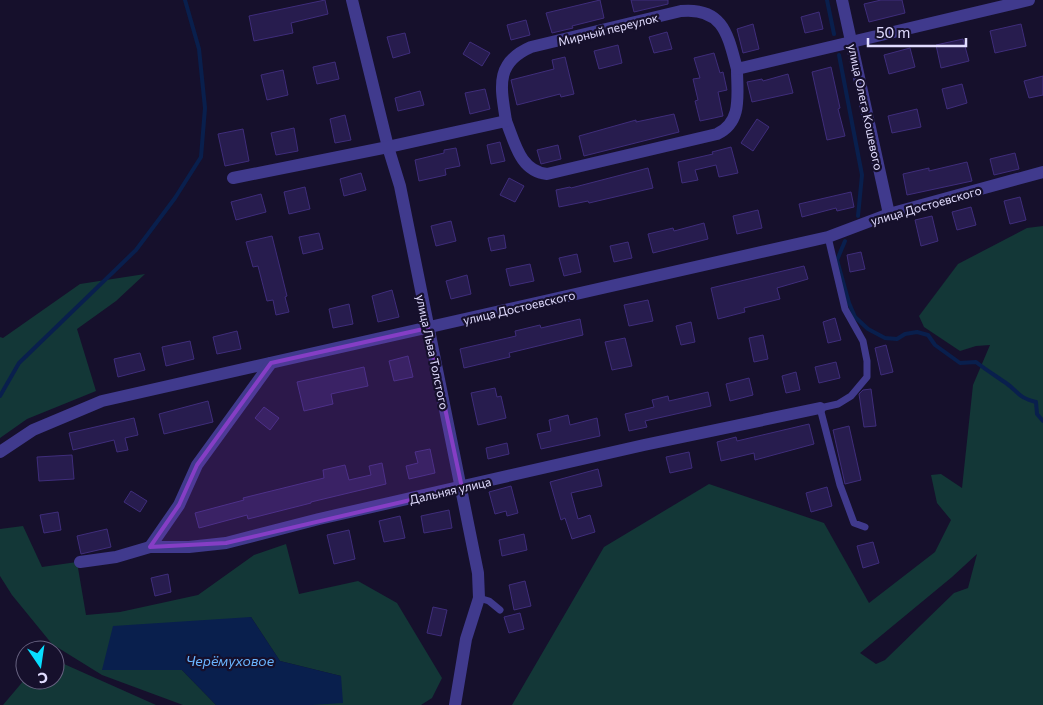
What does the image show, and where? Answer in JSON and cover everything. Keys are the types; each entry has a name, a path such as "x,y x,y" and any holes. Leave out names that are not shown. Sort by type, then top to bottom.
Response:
{"street":[{"name":"улица Льва Толстого","path":"352,0 388,147 400,186 478,573 479,598 466,639 454,705"},
{"name":"улица Олега Кошевого","path":"842,0 890,214"},
{"path":"737,69 1029,0"},
{"name":"Мирный переулок","path":"692,10 703,12 713,17 722,25 727,34 737,69 735,117 725,131 547,174 538,174 524,164 506,121 501,90 502,79 508,64 520,52 681,11 692,10"},
{"path":"234,178 506,121"},
{"name":"улица Достоевского","path":"0,452 33,430 102,401 828,237 890,214 1043,172"},
{"path":"150,547 180,504 197,465 271,363"},
{"name":"Дальняя улица","path":"80,562 116,557 150,547 189,547 226,543 320,519 644,445 820,408"}],"lane":[{"path":"828,237 845,309 863,341 868,361 867,377 852,396 838,404 820,408 840,485 854,523 865,527"},
{"path":"479,598 489,601 500,610"}],"highlighted area":[{"path":"428,328 462,488 226,543 150,547 179,505 197,465 271,363"}],"green space":[{"path":"1043,226 1043,705 512,705 604,547 709,484 824,523 869,603 935,552 951,520 937,503 931,475 941,474 962,488 973,385 990,345 976,346 960,351 924,327 919,316 958,264 1027,228","holes":["977,554 968,588 954,593 885,660 876,664 860,653"]},
{"path":"145,274 116,301 77,329 96,391 27,419 0,438 0,337 3,338 80,284"},
{"path":"23,526 42,567 77,562 86,615 120,612 198,595 254,555 286,544 299,594 358,581 397,603 442,678 432,698 421,705 312,705 341,676 280,661 251,617 102,670 182,670 216,705 183,705 102,675 65,652 65,640 49,640 12,595 0,576 0,529"},
{"path":"65,664 156,705 3,705 16,690 65,690"}],"water":[{"name":"Черёмуховое","path":"251,617 280,661 341,676 343,703 312,705 216,705 182,670 102,670 113,626"}],"building":[{"path":"325,0 328,14 291,23 293,33 254,41 249,16"},
{"path":"600,0 604,18 552,33 546,13"},
{"path":"631,0 668,0 668,4 634,12"},
{"path":"881,0 902,0 905,13 869,22 864,4"},
{"path":"819,12 823,29 805,33 801,17"},
{"path":"526,20 530,35 511,40 507,25"},
{"path":"753,24 759,49 743,53 737,29"},
{"path":"1021,24 1026,46 995,53 990,31"},
{"path":"667,32 672,49 654,53 649,37"},
{"path":"405,33 410,53 393,58 387,37"},
{"path":"963,39 969,61 941,68 936,45"},
{"path":"470,42 490,53 482,66 463,54"},
{"path":"618,45 622,63 599,69 594,51"},
{"path":"910,48 915,67 889,74 884,55"},
{"path":"714,53 720,73 723,72 727,90 718,92 723,116 700,121 695,101 698,100 693,79 700,78 694,58"},
{"path":"565,57 574,94 561,97 560,94 517,105 511,80 554,69 552,60"},
{"path":"335,62 339,79 317,84 313,67"},
{"path":"831,67 845,136 827,140 812,72"},
{"path":"283,70 288,95 267,100 261,75"},
{"path":"788,74 793,93 752,102 747,82 762,79 763,81"},
{"path":"1043,76 1043,95 1029,98 1024,81"},
{"path":"962,84 967,103 947,109 942,89"},
{"path":"485,89 490,109 470,114 465,93"},
{"path":"420,91 424,105 398,111 395,98"},
{"path":"917,109 921,127 892,133 888,116"},
{"path":"674,114 679,132 584,156 579,136 636,120 636,122"},
{"path":"345,115 351,140 335,143 330,119"},
{"path":"757,119 769,127 753,151 741,143"},
{"path":"294,128 298,151 276,155 271,133"},
{"path":"243,129 249,161 225,166 218,134"},
{"path":"500,142 505,161 491,164 487,145"},
{"path":"558,145 561,159 541,164 537,150"},
{"path":"731,147 738,173 719,177 716,165 695,170 698,180 682,183 678,162 713,154 712,152"},
{"path":"456,148 460,166 445,169 446,175 419,181 415,160"},
{"path":"1015,153 1019,169 994,175 990,159"},
{"path":"967,162 972,181 907,195 903,174 929,168 929,171"},
{"path":"648,168 653,188 589,203 588,201 559,207 556,190 571,188"},
{"path":"361,173 366,190 344,196 340,179"},
{"path":"509,178 524,186 515,202 500,195"},
{"path":"305,187 310,209 289,214 284,192"},
{"path":"851,192 854,207 837,211 836,208 802,217 799,204"},
{"path":"261,194 266,212 236,220 231,202"},
{"path":"1020,197 1026,220 1010,224 1004,201"},
{"path":"971,207 976,225 957,230 952,212"},
{"path":"758,210 762,228 737,234 733,216"},
{"path":"932,216 938,241 921,246 915,220"},
{"path":"451,221 456,241 436,246 431,226"},
{"path":"704,223 708,239 653,253 648,234 673,228 674,231"},
{"path":"319,233 323,249 303,254 299,237"},
{"path":"504,235 506,248 491,251 488,238"},
{"path":"272,236 287,296 285,297 289,312 276,315 273,300 267,301 258,266 253,267 246,242"},
{"path":"628,242 632,258 614,262 610,246"},
{"path":"861,252 865,269 850,272 847,255"},
{"path":"577,254 581,272 564,276 559,258"},
{"path":"530,264 534,281 510,286 506,269"},
{"path":"804,266 808,279 777,288 780,299 744,308 745,312 718,319 711,288"},
{"path":"467,275 471,294 451,299 446,281"},
{"path":"392,290 399,317 378,322 372,296"},
{"path":"648,300 653,321 629,326 624,305"},
{"path":"349,304 353,324 333,328 329,309"},
{"path":"835,318 841,340 828,343 823,322"},
{"path":"580,319 583,335 509,353 510,357 464,368 460,349 516,336 515,331 540,325 541,328"},
{"path":"691,322 695,342 681,345 676,326"},
{"path":"237,331 241,349 217,354 213,337"},
{"path":"763,335 768,359 754,362 749,338"},
{"path":"625,338 632,366 612,370 605,342"},
{"path":"190,341 194,359 166,366 162,347"},
{"path":"886,345 893,372 881,375 875,348"},
{"path":"140,353 145,370 118,377 114,359"},
{"path":"408,356 413,377 394,381 389,361"},
{"path":"836,362 840,378 819,383 815,367"},
{"path":"364,367 368,386 331,394 333,404 304,411 297,382"},
{"path":"796,372 800,390 786,393 782,376"},
{"path":"749,378 753,395 730,401 726,384"},
{"path":"495,388 497,397 501,396 506,418 478,425 471,393"},
{"path":"871,389 876,426 864,427 859,394 863,390"},
{"path":"708,392 711,406 645,421 647,427 629,431 625,414 654,407 652,400 668,396 669,401"},
{"path":"208,401 213,422 164,434 159,414"},
{"path":"264,407 279,418 270,430 255,418"},
{"path":"568,415 570,425 597,418 600,436 541,449 537,434 551,431 549,420"},
{"path":"134,418 138,435 125,438 128,450 117,452 114,440 73,450 69,433"},
{"path":"809,424 814,444 755,460 754,453 721,461 717,442 736,437 737,441"},
{"path":"849,426 861,480 845,484 833,430"},
{"path":"507,443 509,454 488,459 486,448"},
{"path":"430,449 435,473 409,479 406,466 418,463 415,452"},
{"path":"689,452 692,468 670,473 666,457"},
{"path":"72,455 74,479 39,481 37,457"},
{"path":"382,463 386,484 248,519 247,515 199,528 195,513 244,500 243,498 324,478 323,470 345,465 349,480 371,475 369,466"},
{"path":"598,469 602,486 571,493 578,519 590,515 595,532 572,539 565,518 561,520 550,482"},
{"path":"511,486 518,513 507,516 506,511 495,514 489,492"},
{"path":"827,487 832,506 811,512 806,493"},
{"path":"131,491 147,501 140,512 124,502"},
{"path":"449,510 452,528 424,533 421,516"},
{"path":"58,512 61,530 44,533 40,515"},
{"path":"400,516 405,538 384,542 379,521"},
{"path":"107,529 111,547 81,554 77,536"},
{"path":"349,530 355,559 334,564 327,535"},
{"path":"524,534 527,550 502,556 499,540"},
{"path":"873,542 879,563 863,568 857,546"},
{"path":"168,574 171,592 155,596 151,578"},
{"path":"525,581 531,606 514,610 509,585"},
{"path":"433,607 447,610 441,636 427,633"},
{"path":"520,613 524,629 509,633 504,617"}],"waterway":[{"path":"0,396 19,363 136,250 175,198 201,157 205,108 199,49 185,0"},
{"path":"827,0 834,34"},
{"path":"839,55 862,175 858,216"},
{"path":"845,241 837,260 849,303 855,317 868,329 885,338 897,339 905,334 917,332 928,335 935,345 960,363 976,362 1022,396 1036,402 1037,414 1043,421"}]}
